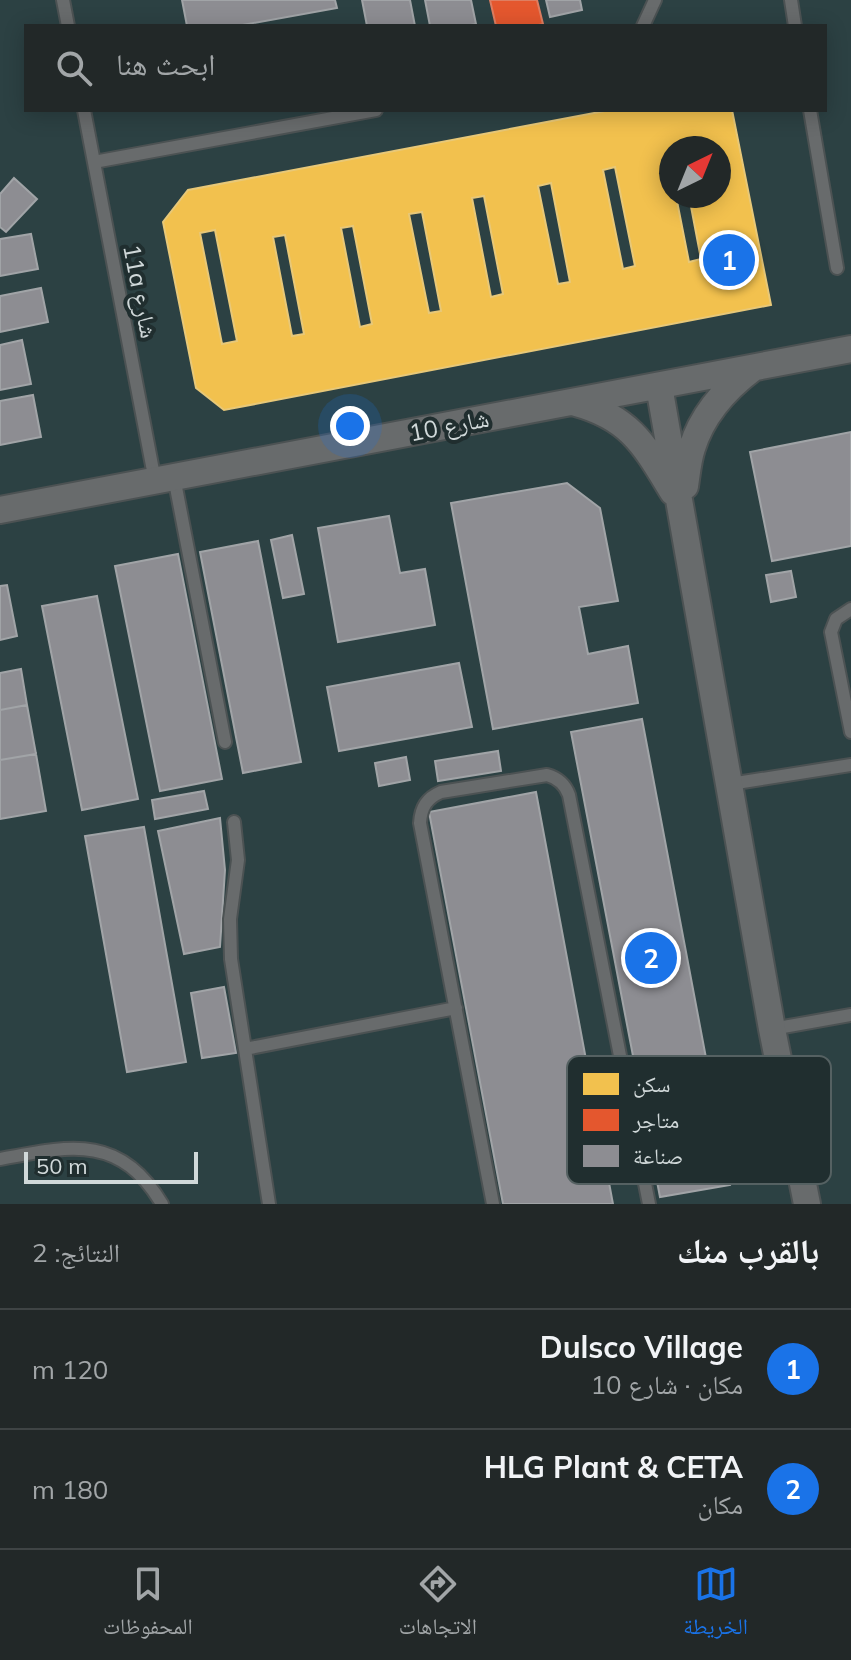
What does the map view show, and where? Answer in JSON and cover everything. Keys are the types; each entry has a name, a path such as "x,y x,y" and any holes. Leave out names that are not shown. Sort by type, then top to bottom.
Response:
{"street":[{"name":"شارع 10","path":"0,510 851,349"},
{"path":"681,505 691,450 699,429 723,395 753,368"},
{"path":"659,386 777,1056"},
{"path":"573,402 612,416 628,428 650,454 681,505"},
{"path":"803,1184 807,1204"}],"lane":[{"path":"63,0 68,24"},
{"path":"644,24 655,0"},
{"path":"791,0 795,24"},
{"name":"11a شارع","path":"84,112 225,742"},
{"path":"94,162 365,112"},
{"path":"810,112 837,268"},
{"path":"851,609 836,619 831,632 851,732"},
{"path":"730,784 851,765"},
{"path":"493,1204 420,823 427,800 441,792 540,775 553,776 563,784 569,795 620,1056"},
{"path":"234,822 238,860 230,939 269,1204"},
{"path":"245,1049 456,1008"},
{"path":"772,1029 851,1015"},
{"path":"0,1159 71,1147 102,1152 131,1167 154,1190 162,1204"},
{"path":"645,1184 649,1204"}],"shaded area":[{"path":"0,0 851,0 851,1204 0,1204"}],"building: سكن":[{"path":"599,112 732,112 771,305 224,410 196,388 163,222 188,190","holes":["615,167 635,266 623,269 603,170","551,183 570,282 558,284 538,186","484,196 503,294 491,297 472,198","422,212 441,311 429,313 409,214","353,226 372,324 360,327 341,228","215,230 237,341 222,344 200,233","285,235 304,334 292,336 273,237"]}],"building: متاجر":[{"path":"490,0 537,0 543,24 496,24"}],"building: صناعة":[{"path":"182,0 335,0 337,8 248,24 187,24"},
{"path":"362,0 410,0 415,24 367,24"},
{"path":"425,0 471,0 476,24 430,24"},
{"path":"546,0 580,0 582,10 550,17"},
{"path":"14,178 37,199 6,232 0,227 0,194"},
{"path":"31,234 38,269 0,276 0,239"},
{"path":"41,288 48,322 0,332 0,296"},
{"path":"22,340 31,384 0,390 0,345"},
{"path":"33,395 41,437 0,445 0,401"},
{"path":"851,432 851,546 772,561 750,452"},
{"path":"567,483 600,508 618,601 579,607 588,654 628,646 638,703 493,729 451,503"},
{"path":"389,516 400,573 425,569 435,625 338,642 318,528"},
{"path":"292,535 304,594 283,598 271,540"},
{"path":"258,541 301,762 243,773 200,552"},
{"path":"178,554 222,779 160,791 115,566"},
{"path":"791,571 796,597 771,602 766,575"},
{"path":"7,585 17,636 0,640 0,586"},
{"path":"97,596 138,799 82,810 42,606"},
{"path":"459,663 472,727 339,751 327,687"},
{"path":"21,669 27,705 0,710 0,673"},
{"path":"27,705 36,754 0,760 0,710"},
{"path":"642,719 706,1056 633,1056 571,732"},
{"path":"498,751 501,771 438,781 435,761"},
{"path":"36,754 46,811 0,819 0,760"},
{"path":"406,757 410,780 379,786 375,763"},
{"path":"204,791 208,809 155,819 152,800"},
{"path":"536,792 585,1056 567,1056 567,1184 609,1184 613,1204 503,1204 429,812"},
{"path":"220,818 225,870 220,947 184,954 158,831"},
{"path":"144,827 186,1062 127,1072 85,836"},
{"path":"224,987 236,1053 202,1058 191,993"},
{"path":"658,1184 730,1185 660,1197"}],"place":[{"name":"Dulsco Village","path":"729,260"},
{"name":"HLG Plant & CETA","path":"651,958"}]}
